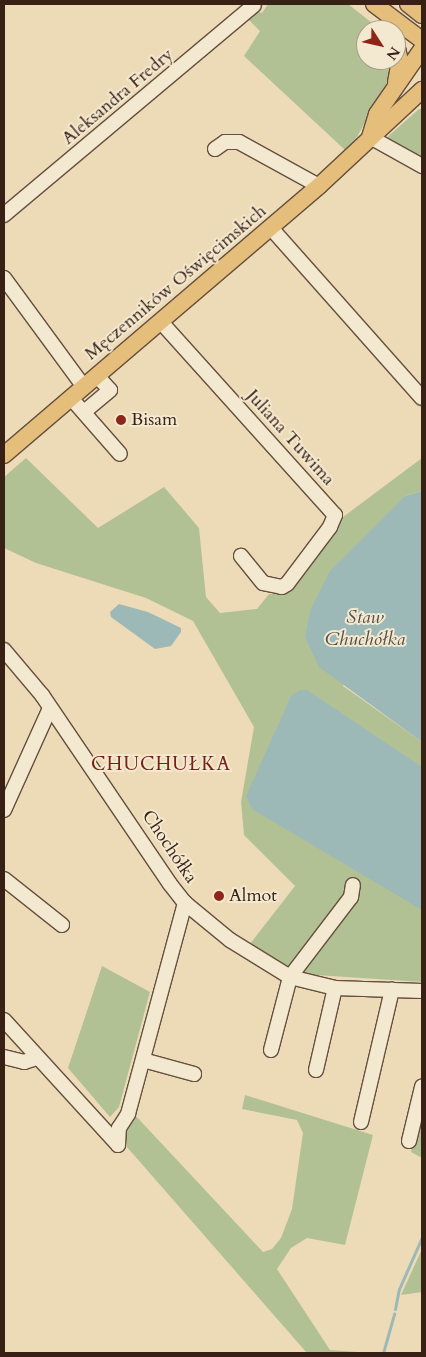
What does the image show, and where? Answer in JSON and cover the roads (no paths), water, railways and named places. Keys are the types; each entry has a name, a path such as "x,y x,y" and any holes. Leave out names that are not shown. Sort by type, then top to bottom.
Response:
{"main road":[{"path":"408,4 422,15"},
{"path":"378,7 385,20"},
{"path":"378,7 422,40"},
{"name":"Męczenników Oświęcimskich","path":"370,136 377,114 422,49"},
{"path":"395,86 398,70"},
{"name":"Męczenników Oświęcimskich","path":"4,455 271,228 319,186 370,136 392,121 419,96"}],"street":[{"name":"Aleksandra Fredry","path":"4,216 254,5"},
{"path":"370,136 422,166"},
{"path":"215,149 225,142 239,142 319,186"},
{"path":"271,228 422,398"},
{"path":"4,278 84,387"},
{"name":"Juliana Tuwima","path":"161,322 335,515 330,527 287,584 268,587 241,556"},
{"path":"84,412 110,390 97,376"},
{"path":"71,398 120,454"},
{"name":"Chochółka","path":"4,650 50,708 185,903 230,940 290,977 335,988 422,991"},
{"path":"4,810 50,708"},
{"path":"4,879 62,925"},
{"path":"271,1050 290,977 351,896 353,885"},
{"path":"4,1020 36,1058 118,1145 119,1128 128,1114 185,903"},
{"path":"316,1070 335,988"},
{"path":"361,1122 392,990"},
{"path":"4,1057 24,1062 36,1058"},
{"path":"142,1060 194,1074"},
{"path":"409,1141 422,1087"}],"water":[{"name":"Staw Chuchółka","path":"422,491 422,742 319,667 305,637 310,611 330,571 405,496"},
{"path":"119,604 148,612 181,628 181,632 171,646 155,649 111,617 110,612"},
{"path":"300,690 307,690 422,767 422,910 252,809 246,796 291,696"}],"waterway":[{"path":"395,1309 399,1289 422,1237"},
{"path":"383,1353 394,1314"}],"place":[{"name":"Bisam","path":"121,420"},
{"name":"Almot","path":"219,896"}],"district":[{"name":"CHUCHUŁKA","path":"161,765"}]}
